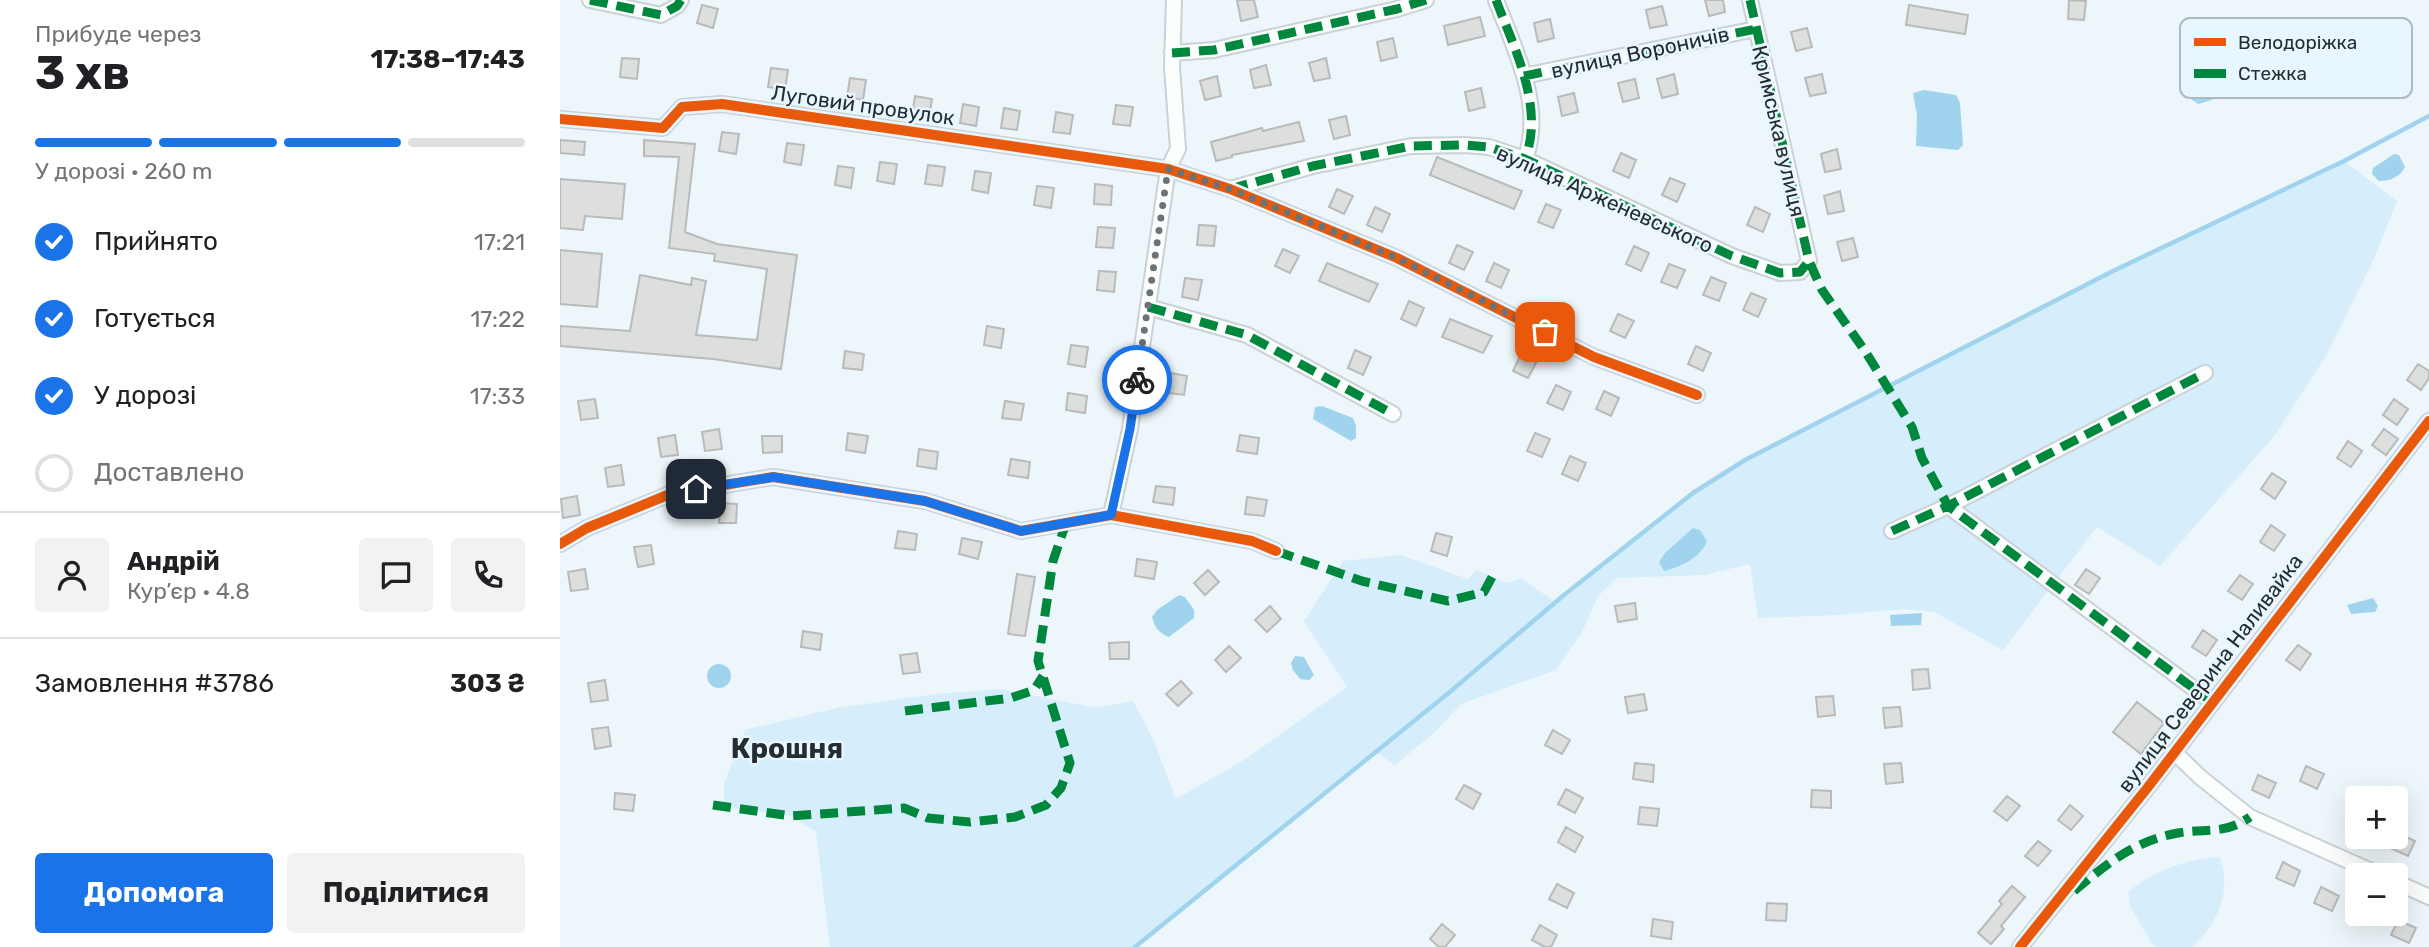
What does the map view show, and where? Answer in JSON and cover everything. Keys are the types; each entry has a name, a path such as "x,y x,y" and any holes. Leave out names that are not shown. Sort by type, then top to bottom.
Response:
{"street":[{"path":"590,0 661,15 677,6 681,0"},
{"path":"1111,515 1130,429 1168,169 1178,149 1172,53 1174,0"},
{"path":"1172,53 1214,50 1397,9 1426,0"},
{"path":"1496,0 1524,76 1532,126 1531,143 1525,159"},
{"name":"Кримська вулиця","path":"1750,0 1810,261"},
{"name":"вулиця Вороничів","path":"1524,76 1756,29"},
{"name":"Луговий провулок","path":"560,119 663,128 682,107 722,104 1168,169"},
{"name":"вулиця Арженевського","path":"1230,189 1313,166 1411,146 1489,147 1525,159 1732,256 1780,273 1800,272 1810,261"},
{"path":"1168,169 1230,189 1397,258 1594,357 1697,395"},
{"path":"1148,307 1247,335 1393,414"},
{"path":"1892,531 1948,506 2205,373"},
{"name":"вулиця Северина Наливайка","path":"2020,947 2429,421"},
{"path":"560,544 587,528 670,494 774,477 925,501 1021,531 1111,515 1252,541 1276,551"},
{"path":"1948,506 2212,702"},
{"path":"2174,752 2200,778 2250,817 2353,863"},
{"path":"2408,887 2429,897"}],"shaded area":[{"path":"2344,161 2397,201 2372,263 2326,356 2275,435 2160,566 2097,527 2003,650 1934,612 1902,609 1758,618 1750,564 1704,575 1617,578 1598,596 1582,632 1556,670 1461,704 1436,731 1395,765 1376,752 1135,947 830,947 816,832 791,816 724,807 724,783 745,730 837,708 936,694 1001,689 1096,708 1133,701 1153,739 1176,799 1244,760 1347,687 1304,621 1343,561 1401,555 1468,579 1476,570 1507,583 1521,578 1555,602 1693,493 1745,460 2113,271"},
{"path":"2220,857 2223,894 2209,928 2192,947 2159,947 2152,944 2130,906 2129,891 2172,867 2195,860"}],"water":[{"path":"1924,90 1956,95 1960,103 1963,145 1958,150 1916,146 1917,115 1913,93"},
{"path":"2191,98 2216,98 2198,104"},
{"path":"2394,154 2399,155 2405,167 2394,178 2379,181 2372,174 2373,168"},
{"path":"1322,406 1353,418 1356,438 1351,441 1313,419 1315,407"},
{"path":"1693,528 1700,530 1707,541 1704,547 1689,561 1664,571 1659,562 1665,553"},
{"path":"1179,595 1185,597 1194,610 1194,618 1169,637 1157,629 1152,617 1157,610"},
{"path":"2373,598 2378,606 2375,612 2351,614 2347,605"},
{"path":"1922,613 1921,625 1891,626 1890,615"},
{"path":"1295,656 1304,657 1314,675 1309,680 1300,679 1293,670 1291,663"},
{"path":"719,664 727,668 731,676 727,684 719,688 711,684 707,676 711,668"}],"building":[{"path":"1237,0 1254,0 1258,17 1241,21"},
{"path":"1705,0 1723,0 1725,12 1709,16"},
{"path":"2069,0 2086,1 2084,20 2068,19"},
{"path":"702,5 718,9 713,28 697,23"},
{"path":"1909,5 1968,15 1965,34 1906,25"},
{"path":"1662,6 1667,25 1650,28 1646,10"},
{"path":"1480,17 1485,36 1448,45 1444,26"},
{"path":"1550,19 1554,38 1538,42 1534,23"},
{"path":"1807,28 1812,47 1796,51 1791,32"},
{"path":"1393,38 1397,57 1381,61 1377,42"},
{"path":"622,58 639,59 637,79 620,77"},
{"path":"1326,58 1330,78 1314,81 1309,63"},
{"path":"1266,65 1271,85 1254,88 1250,70"},
{"path":"771,68 788,70 785,90 768,87"},
{"path":"1674,74 1678,94 1662,98 1657,79"},
{"path":"1822,74 1826,93 1810,96 1805,78"},
{"path":"1217,76 1221,96 1205,100 1200,81"},
{"path":"850,78 866,80 863,100 847,97"},
{"path":"1635,79 1639,98 1623,102 1618,83"},
{"path":"1481,88 1485,107 1469,111 1465,92"},
{"path":"1574,93 1578,112 1562,116 1558,97"},
{"path":"915,96 932,99 929,118 912,116"},
{"path":"963,104 979,107 976,126 960,123"},
{"path":"1116,105 1133,107 1130,126 1113,124"},
{"path":"1004,108 1020,111 1017,130 1001,128"},
{"path":"1056,112 1073,115 1070,134 1053,132"},
{"path":"1346,116 1350,135 1334,139 1329,120"},
{"path":"1299,122 1304,141 1232,155 1216,161 1211,142 1262,128 1263,131"},
{"path":"722,132 739,134 736,154 719,151"},
{"path":"560,140 585,142 584,155 560,153"},
{"path":"644,140 695,144 685,232 717,244 797,255 781,369 713,359 560,346 560,326 630,331 640,275 691,285 692,278 706,281 696,335 757,340 767,269 714,261 715,254 669,248 679,157 644,156"},
{"path":"787,143 804,145 801,165 784,162"},
{"path":"1837,149 1841,169 1825,172 1821,154"},
{"path":"1621,153 1636,160 1629,178 1613,171"},
{"path":"1437,157 1522,191 1514,209 1430,175"},
{"path":"880,162 897,164 894,184 877,181"},
{"path":"928,165 945,167 942,186 925,184"},
{"path":"838,166 854,168 851,188 835,185"},
{"path":"975,171 991,173 988,193 972,190"},
{"path":"1670,178 1685,184 1677,202 1662,195"},
{"path":"560,179 625,184 622,219 585,216 583,230 560,228"},
{"path":"1095,184 1112,186 1111,205 1094,204"},
{"path":"1037,186 1054,188 1051,208 1034,205"},
{"path":"1337,189 1353,196 1344,214 1329,207"},
{"path":"1840,191 1844,211 1828,214 1824,196"},
{"path":"1546,204 1561,210 1553,228 1538,222"},
{"path":"1375,207 1390,214 1382,232 1367,225"},
{"path":"1755,207 1770,214 1763,232 1747,225"},
{"path":"1199,225 1216,226 1214,246 1197,245"},
{"path":"1098,227 1115,228 1113,248 1096,247"},
{"path":"1853,238 1858,257 1842,261 1837,242"},
{"path":"1457,245 1473,252 1464,270 1449,263"},
{"path":"1634,246 1649,253 1641,271 1626,264"},
{"path":"1283,249 1299,256 1290,273 1275,266"},
{"path":"560,250 602,254 597,307 560,304"},
{"path":"1327,263 1378,284 1369,302 1319,281"},
{"path":"1494,263 1509,270 1501,288 1486,281"},
{"path":"1669,264 1685,270 1677,288 1661,282"},
{"path":"1099,271 1116,272 1114,292 1097,290"},
{"path":"1711,277 1726,283 1719,301 1703,295"},
{"path":"1185,278 1202,280 1198,300 1182,297"},
{"path":"1751,293 1766,299 1758,317 1743,310"},
{"path":"1409,301 1424,308 1416,326 1401,319"},
{"path":"1618,314 1634,321 1625,338 1610,331"},
{"path":"1450,319 1492,336 1483,353 1442,337"},
{"path":"987,326 1004,329 1001,348 984,345"},
{"path":"1071,345 1088,347 1085,367 1068,364"},
{"path":"1696,346 1711,353 1703,371 1688,364"},
{"path":"1355,350 1371,357 1363,375 1348,368"},
{"path":"845,351 864,354 862,370 843,368"},
{"path":"1521,354 1537,361 1528,378 1513,371"},
{"path":"2418,364 2429,371 2429,378 2421,390 2407,380"},
{"path":"1171,373 1187,376 1184,395 1168,393"},
{"path":"1556,385 1571,392 1563,410 1547,403"},
{"path":"1604,391 1619,398 1611,416 1596,409"},
{"path":"1068,393 1087,396 1085,413 1066,410"},
{"path":"595,399 598,418 581,420 578,401"},
{"path":"2394,399 2408,409 2397,425 2383,415"},
{"path":"1005,401 1024,404 1021,420 1002,418"},
{"path":"719,429 722,449 705,451 702,432"},
{"path":"2384,429 2398,439 2386,455 2372,445"},
{"path":"848,433 868,436 865,453 846,450"},
{"path":"1535,433 1550,439 1542,457 1527,451"},
{"path":"675,435 678,455 661,457 658,438"},
{"path":"1240,435 1259,438 1257,454 1237,451"},
{"path":"762,436 782,436 782,452 763,453"},
{"path":"2348,441 2362,451 2351,467 2337,458"},
{"path":"919,449 938,452 936,469 917,466"},
{"path":"1570,456 1586,463 1578,481 1562,474"},
{"path":"1011,459 1030,462 1028,478 1008,475"},
{"path":"621,465 624,485 608,487 605,468"},
{"path":"2272,473 2286,482 2275,499 2261,489"},
{"path":"1156,486 1175,488 1173,505 1153,502"},
{"path":"577,496 580,515 563,518 561,499"},
{"path":"1247,497 1267,500 1264,516 1245,514"},
{"path":"720,503 737,504 736,523 719,523"},
{"path":"2271,525 2285,535 2274,551 2260,542"},
{"path":"898,531 917,534 915,550 895,548"},
{"path":"1436,533 1452,537 1447,556 1431,551"},
{"path":"962,538 982,542 978,559 959,554"},
{"path":"651,545 654,564 638,567 634,547"},
{"path":"1137,559 1157,562 1154,579 1135,576"},
{"path":"585,569 588,589 571,591 568,572"},
{"path":"2086,569 2100,578 2089,594 2075,585"},
{"path":"1208,570 1219,582 1205,595 1194,583"},
{"path":"1017,574 1035,577 1025,636 1008,634"},
{"path":"2240,575 2253,584 2242,600 2228,591"},
{"path":"1635,603 1637,619 1618,622 1615,606"},
{"path":"1270,606 1281,619 1267,632 1255,620"},
{"path":"2203,630 2217,640 2206,656 2192,647"},
{"path":"803,631 822,634 820,650 801,647"},
{"path":"1129,642 1129,659 1110,659 1109,643"},
{"path":"2298,645 2311,654 2300,670 2286,660"},
{"path":"1229,646 1241,658 1226,672 1215,660"},
{"path":"917,653 920,672 903,674 900,655"},
{"path":"1928,669 1930,688 1913,690 1912,670"},
{"path":"605,680 608,700 591,702 588,683"},
{"path":"1181,681 1192,693 1178,706 1166,694"},
{"path":"1644,694 1647,710 1628,713 1625,697"},
{"path":"1833,696 1835,715 1818,717 1816,697"},
{"path":"2137,702 2164,723 2141,754 2113,732"},
{"path":"1900,707 1902,726 1885,728 1883,708"},
{"path":"608,727 611,746 595,749 592,729"},
{"path":"1553,730 1570,740 1562,754 1545,745"},
{"path":"1635,763 1654,765 1653,782 1633,779"},
{"path":"1901,763 1903,782 1886,784 1884,764"},
{"path":"2306,766 2324,774 2317,789 2300,781"},
{"path":"2258,775 2276,783 2269,798 2252,790"},
{"path":"1464,785 1481,794 1473,809 1456,799"},
{"path":"1566,789 1583,798 1575,813 1558,804"},
{"path":"1812,790 1831,791 1831,808 1811,807"},
{"path":"615,793 635,795 633,811 614,809"},
{"path":"2007,796 2020,806 2007,821 1994,811"},
{"path":"2070,805 2083,816 2071,830 2058,820"},
{"path":"1640,807 1659,809 1657,826 1638,824"},
{"path":"1566,827 1583,837 1575,852 1558,842"},
{"path":"2408,838 2415,841 2408,856 2392,849 2408,849"},
{"path":"2038,841 2051,851 2038,866 2025,856"},
{"path":"2283,862 2300,871 2294,886 2276,878"},
{"path":"1557,884 1574,893 1567,908 1549,899"},
{"path":"2012,886 2025,897 2001,926 2004,929 1991,944 1978,933 2002,904 1999,901"},
{"path":"2321,887 2339,896 2332,911 2314,903"},
{"path":"1767,903 1787,904 1786,921 1766,920"},
{"path":"1653,919 1673,922 1671,939 1651,936"},
{"path":"1442,924 1455,935 1445,947 1439,947 1430,939"},
{"path":"2408,924 2416,928 2409,943 2391,935 2395,926"},
{"path":"1540,925 1557,935 1551,947 1532,940"}],"waterway":[{"path":"1135,947 1451,691 1564,595 1693,493 1745,460 2113,271 2344,161 2429,116"}],"marked path":[{"path":"590,0 661,15 677,6 681,0"},
{"path":"1172,53 1214,50 1397,9 1426,0"},
{"path":"1496,0 1525,78 1529,98 1530,139 1525,159"},
{"path":"1750,0 1809,261 1822,290 1865,351 1912,427 1922,458 1948,506 2212,702"},
{"path":"1524,76 1756,29"},
{"path":"1230,189 1313,166 1411,146 1489,147 1525,159 1732,256 1780,273 1800,272 1809,261"},
{"path":"1148,307 1247,335 1393,414"},
{"path":"1892,531 1948,506 2205,373"},
{"path":"713,805 791,816 904,808 928,818 970,822 1015,817 1046,805 1061,788 1070,763 1038,661 1053,561 1066,523"},
{"path":"1276,551 1362,581 1448,601 1484,592 1492,577"},
{"path":"905,711 1011,698 1034,690 1043,676"},
{"path":"2074,891 2110,862 2135,847 2178,833 2224,829 2250,817"}],"cycle path":[{"path":"560,119 663,128 682,107 722,104 1168,169 1230,189 1397,258 1594,357 1697,395"},
{"path":"2020,947 2148,787 2429,421"},
{"path":"560,544 587,528 670,494 773,477 925,501 1021,531 1111,515 1252,541 1276,551"}],"way so far":[{"path":"1137,380 1168,169 1230,189 1397,258 1545,332"}],"district":[{"name":"Крошня","path":"787,748"}],"route":[{"path":"696,489 774,477 925,501 1021,531 1111,515 1130,429 1137,380"}]}
